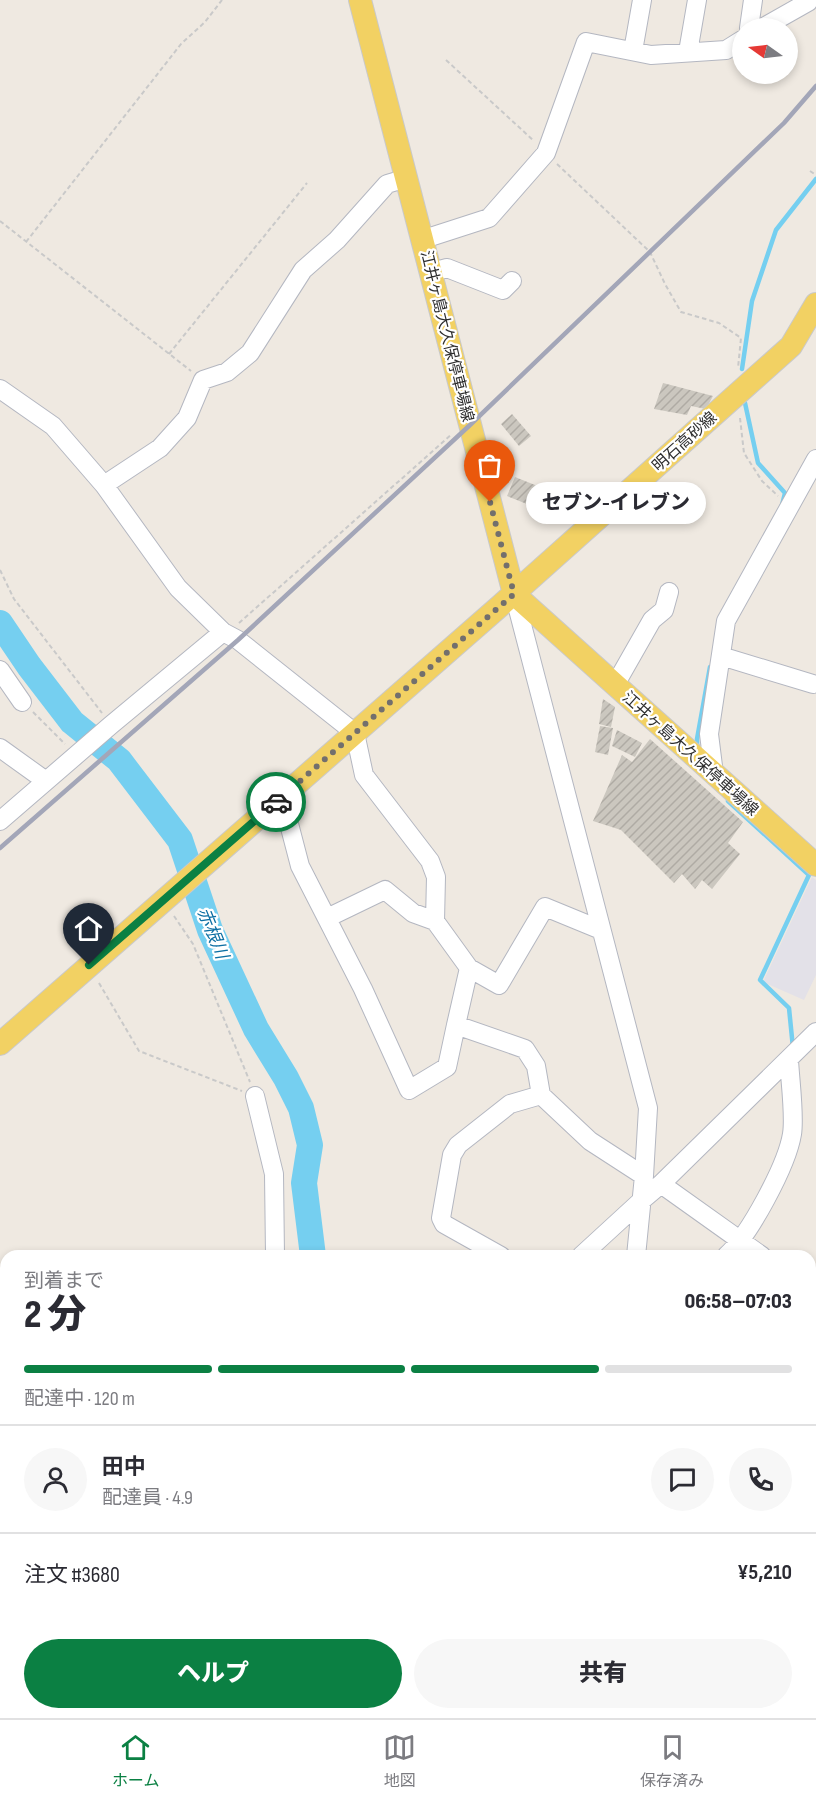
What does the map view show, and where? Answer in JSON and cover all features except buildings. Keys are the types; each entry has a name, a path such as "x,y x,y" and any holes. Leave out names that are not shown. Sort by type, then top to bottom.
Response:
{"main road":[{"name":"江井ヶ島大久保停車場線","path":"360,0 514,594 816,865"},
{"name":"明石高砂線","path":"0,1044 514,594 791,346 816,304"}],"street":[{"path":"633,51 642,0"},
{"path":"688,52 697,0"},
{"path":"750,18 753,0"},
{"path":"780,18 808,0"},
{"path":"424,240 489,219 546,153 586,42 651,55 726,50 732,46"},
{"path":"104,485 160,448 187,418 203,380 227,372 250,353 303,270 337,240 387,184 407,178"},
{"path":"432,272 447,268 503,290 512,281"},
{"path":"0,389 53,426 104,485 178,588 223,632 238,640 355,733 364,775 430,861 436,878 435,921"},
{"path":"714,774 709,734 726,621 816,459"},
{"path":"615,685 652,620 664,610 669,592"},
{"path":"514,594 648,1108 637,1250"},
{"path":"0,821 223,632"},
{"path":"721,656 813,684"},
{"path":"0,670 22,702"},
{"path":"0,748 46,781"},
{"path":"282,797 300,866 363,989 409,1090 447,1066 469,968"},
{"path":"327,918 385,890 412,913 435,921 469,968 499,985 545,907 601,930"},
{"path":"456,1025 525,1049 536,1066 541,1095 590,1141 644,1176"},
{"path":"588,1250 661,1184 816,1032"},
{"path":"732,1250 741,1240 782,1168 792,1133 789,1060"},
{"path":"490,1250 444,1224 441,1218 452,1155 458,1145 510,1104 541,1095"},
{"path":"255,1096 274,1174 275,1250"},
{"path":"661,1184 754,1250"}],"path":[{"path":"26,242 181,44 204,22 222,0"},
{"path":"446,60 650,252 664,285 681,312 719,323 741,338 737,393 744,453 762,481 788,506"},
{"path":"810,171 816,175"},
{"path":"169,354 307,183"},
{"path":"0,221 203,380"},
{"path":"223,632 232,629 469,420"},
{"path":"0,570 14,599 111,725"},
{"path":"22,702 76,755"},
{"path":"163,900 193,944 255,1096"},
{"path":"89,965 139,1051 255,1096"}],"shaded area":[{"path":"812,877 816,880 816,975 804,1000 763,982"}],"waterway":[{"path":"742,369 752,301 776,230 816,179"},
{"path":"745,403 758,463 785,493 782,505"},
{"name":"赤根川","path":"0,623 29,666 72,722 119,760 180,840 210,930 256,1029 286,1078 301,1108 310,1145 304,1183 312,1250"},
{"path":"697,748 710,667"},
{"path":"728,801 809,875 760,980 789,1008 793,1048"}],"railway":[{"path":"0,848 238,640 470,425 784,123 816,86"}],"way so far":[{"path":"276,802 514,594 490,502"}],"place":[{"name":"セブン-イレブン","path":"490,502"}],"route":[{"path":"89,965 276,802"}]}
